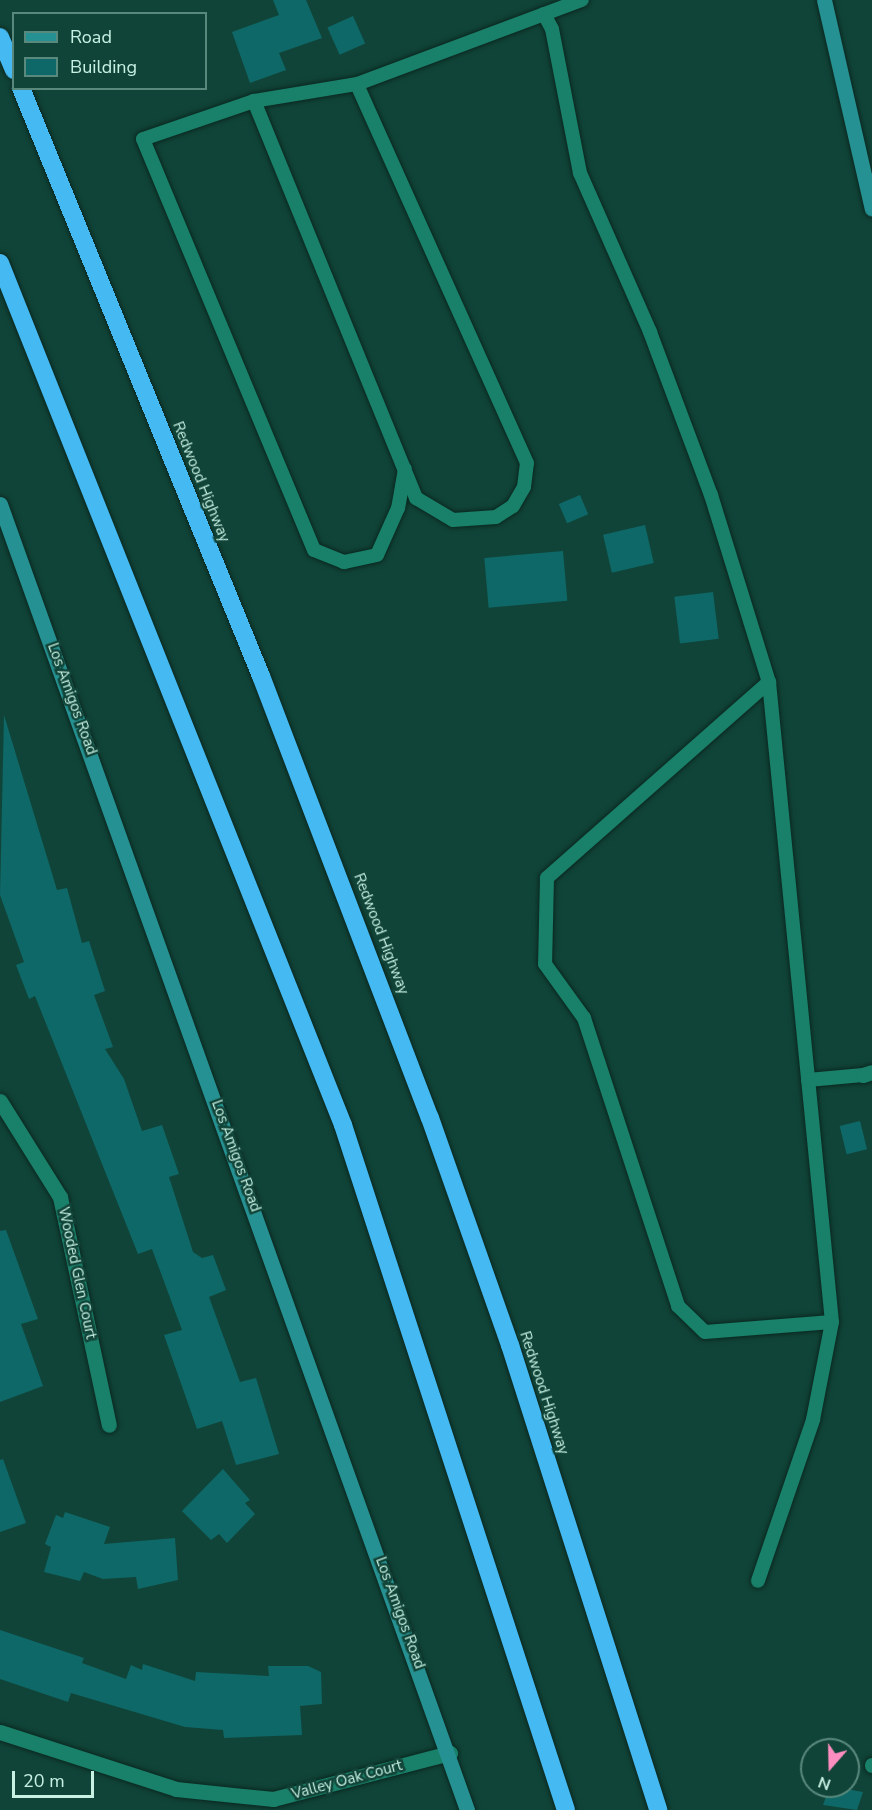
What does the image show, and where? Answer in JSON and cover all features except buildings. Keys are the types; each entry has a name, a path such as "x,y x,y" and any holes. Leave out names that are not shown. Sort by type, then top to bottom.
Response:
{"highway":[{"path":"0,37 12,65"},
{"name":"Redwood Highway","path":"22,90 261,676 430,1118 510,1345 658,1810"},
{"path":"0,263 343,1125 495,1577 566,1810"}],"street":[{"path":"824,0 872,209"},
{"name":"Los Amigos Road","path":"0,504 6,536 450,1753 467,1810"},
{"name":"Wooded Glen Court","path":"0,1101 60,1197 109,1425"},
{"name":"Valley Oak Court","path":"0,1732 176,1789 273,1799 450,1753"}],"lane":[{"path":"405,469 398,508 377,555 344,562 314,550 143,139 254,101 357,84 582,0"},
{"path":"544,14 552,28 580,173 650,332 711,495 769,682 832,1323 813,1420 758,1581"},
{"path":"254,101 416,498 453,520 472,522 513,506 524,487 527,463 357,84"},
{"path":"769,682 547,878 545,964 584,1018 678,1306 705,1332 832,1323"},
{"path":"808,1080 869,1074"}]}
